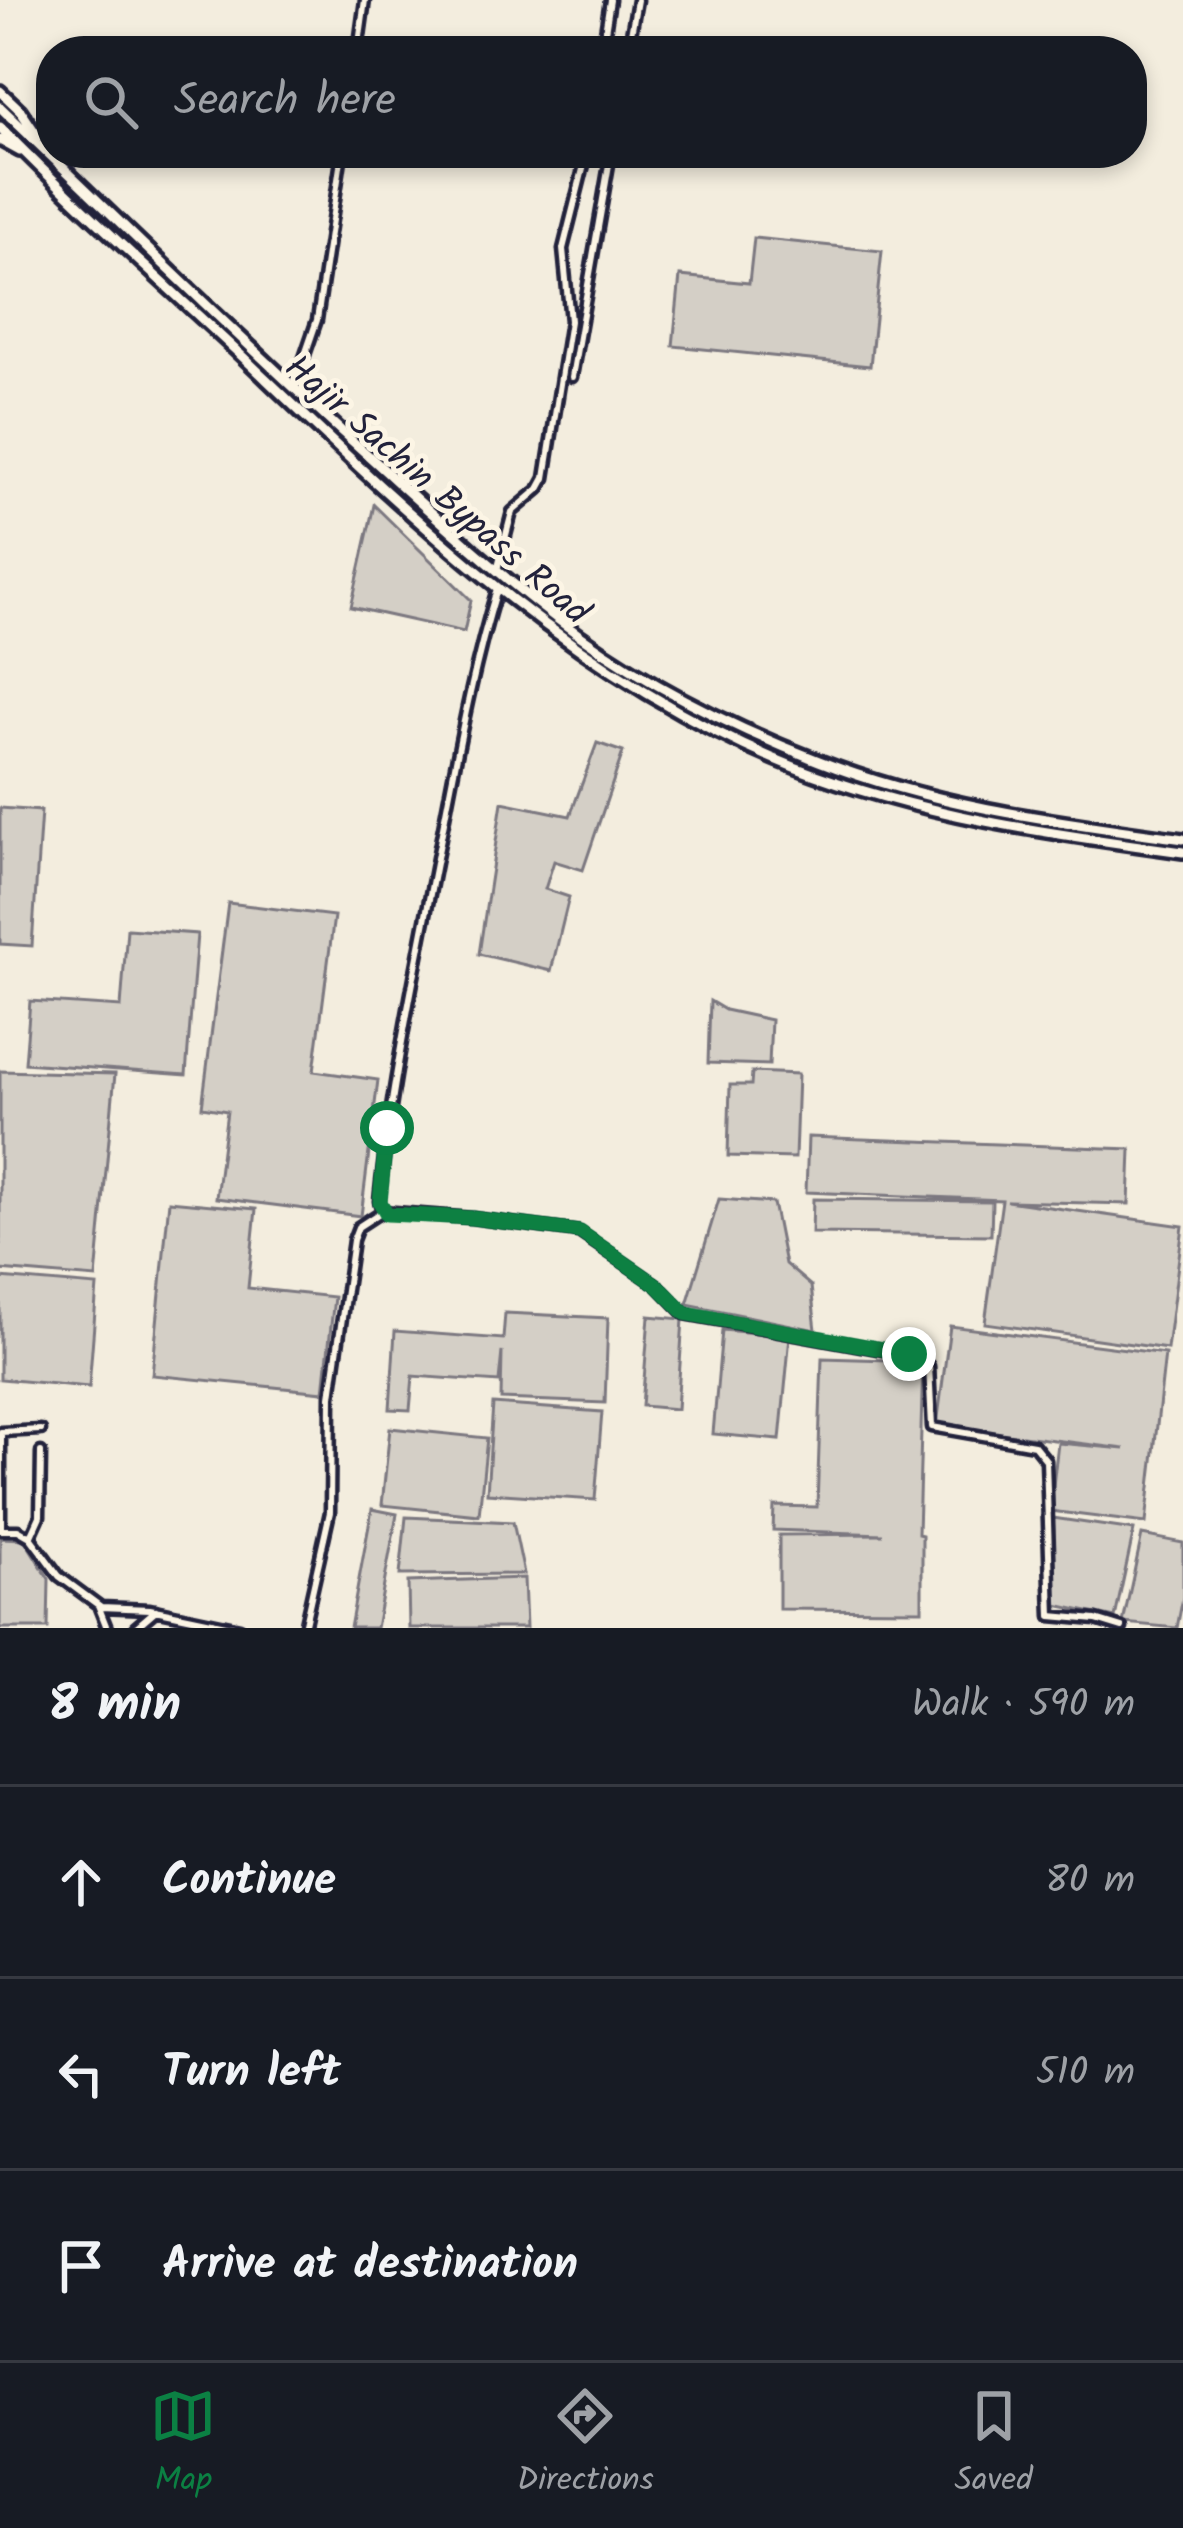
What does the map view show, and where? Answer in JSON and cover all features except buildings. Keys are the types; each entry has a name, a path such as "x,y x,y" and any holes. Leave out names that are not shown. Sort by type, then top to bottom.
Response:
{"highway":[{"path":"0,91 36,135"},
{"path":"0,107 36,142"},
{"name":"Hajir Sachin Bypass Road","path":"0,127 36,162"},
{"path":"0,140 30,156"},
{"name":"Hajir Sachin Bypass Road","path":"43,168 316,427 497,589 589,658 654,699 793,766 864,791 980,823 1183,852"},
{"path":"64,168 294,387 497,570 558,620 645,677 822,763 907,790 983,809 1183,839"}],"street":[{"path":"360,36 365,0"},
{"path":"604,36 610,0"},
{"path":"631,36 637,0"},
{"path":"294,387 317,320 340,168"},
{"path":"497,570 512,512 545,478 570,321 563,249 583,168"},
{"path":"572,377 608,168"},
{"path":"382,1211 387,1128 400,1040 476,664 497,589"},
{"path":"304,1628 330,1512 331,1396 353,1240 358,1227 382,1211 580,1232 657,1285 685,1313 922,1357 929,1366 932,1427 1034,1445 1046,1460 1052,1616 1122,1628"},
{"path":"41,1430 1,1432 0,1530 18,1530 30,1537 59,1576 98,1606 156,1610 240,1628"},
{"path":"30,1537 40,1516 41,1452"},
{"path":"98,1606 107,1628"},
{"path":"135,1628 156,1610"}],"shaded area":[{"path":"754,238 882,251 870,366 673,346 680,276 749,283"},
{"path":"374,505 471,600 464,632 351,607"},
{"path":"597,743 623,752 583,870 554,861 545,889 569,897 551,971 479,954 502,802 570,816"},
{"path":"0,808 41,811 32,946 0,944"},
{"path":"228,903 334,916 314,1071 378,1080 361,1216 216,1198 227,1111 202,1107"},
{"path":"127,929 197,934 186,1075 25,1063 30,1001 121,1007"},
{"path":"710,1001 725,1010 771,1020 769,1065 708,1063"},
{"path":"0,1071 115,1074 96,1278 0,1270"},
{"path":"752,1072 798,1074 795,1158 728,1156 730,1085 751,1085"},
{"path":"808,1137 1131,1149 1129,1204 1007,1201 1183,1226 1167,1349 985,1323 1002,1200 806,1192"},
{"path":"719,1199 773,1203 785,1264 811,1286 816,1330 687,1304"},
{"path":"813,1199 992,1201 991,1235 812,1233"},
{"path":"169,1201 256,1209 248,1288 334,1297 324,1392 152,1375"},
{"path":"0,1278 97,1286 89,1387 0,1379"},
{"path":"505,1313 608,1318 605,1403 501,1399 502,1352 499,1382 413,1376 410,1410 390,1409 395,1331 503,1339"},
{"path":"649,1316 683,1319 677,1409 642,1406"},
{"path":"950,1326 1165,1354 1146,1523 1050,1511 1058,1443 1125,1449 937,1425"},
{"path":"722,1330 790,1336 780,1440 713,1434"},
{"path":"822,1358 923,1361 918,1534 922,1535 922,1610 779,1609 779,1535 883,1534 773,1530 774,1506 817,1507"},
{"path":"493,1404 602,1412 595,1500 487,1493"},
{"path":"390,1428 487,1438 479,1515 382,1505"},
{"path":"372,1509 397,1514 376,1628 350,1628"},
{"path":"406,1517 513,1522 524,1574 400,1575"},
{"path":"1053,1518 1134,1530 1115,1618 1056,1605"},
{"path":"1142,1535 1183,1543 1183,1597 1177,1628 1123,1623"},
{"path":"0,1538 24,1539 49,1579 48,1628 0,1628"},
{"path":"524,1578 526,1628 409,1628 408,1582"}],"route":[{"path":"387,1128 380,1202 387,1214 472,1218 580,1232 693,1316 909,1354"}]}
